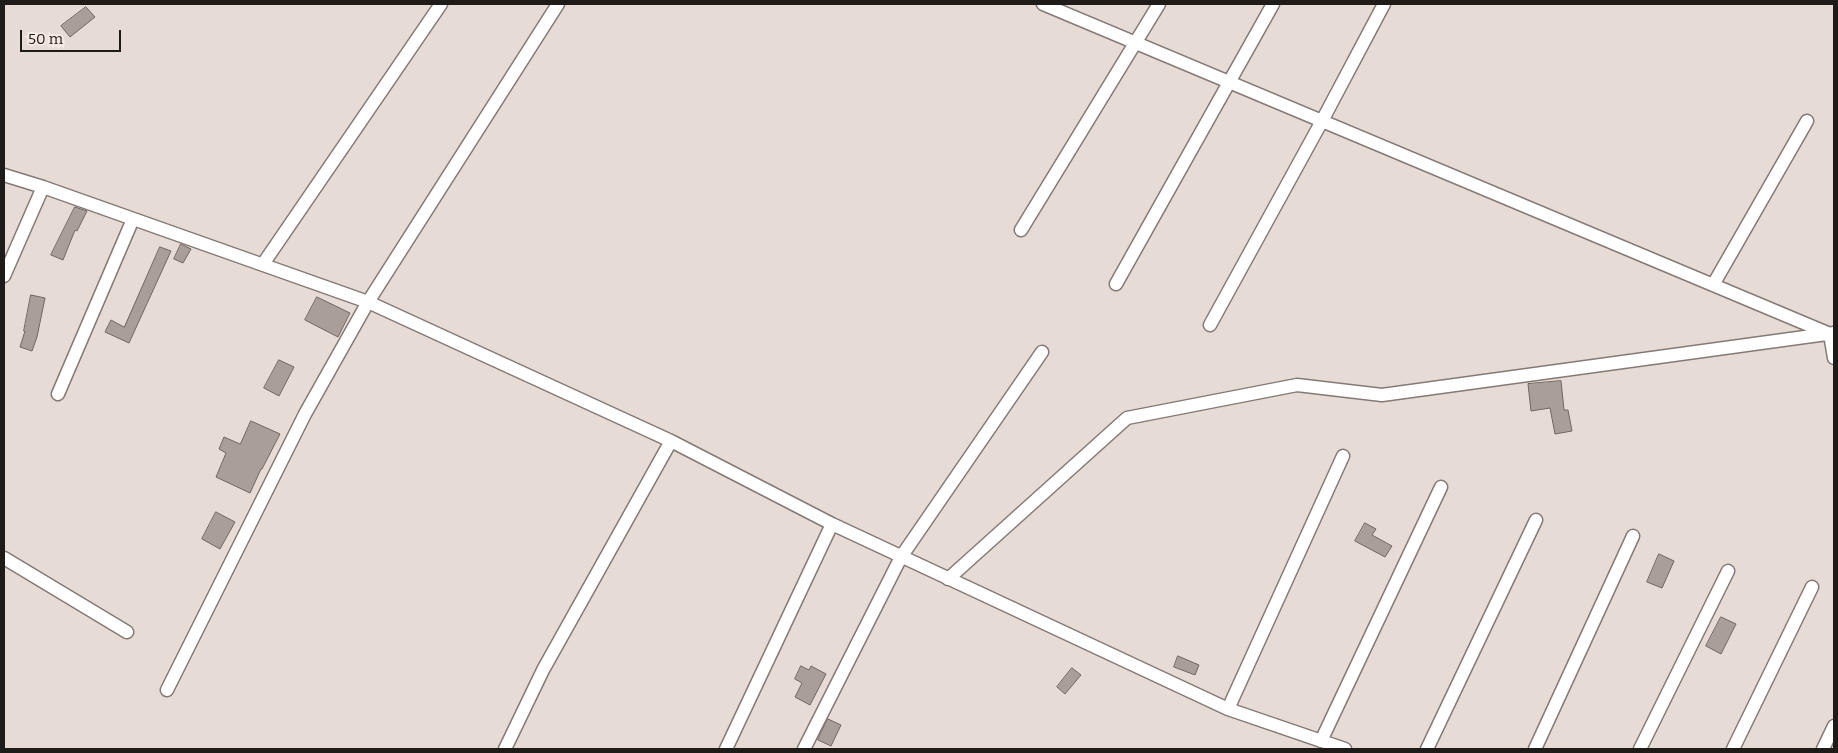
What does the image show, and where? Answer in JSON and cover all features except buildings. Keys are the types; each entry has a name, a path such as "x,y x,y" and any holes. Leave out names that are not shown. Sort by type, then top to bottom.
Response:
{"street":[{"path":"263,264 441,4"},
{"path":"167,690 305,414 368,302 558,4"},
{"path":"1043,4 1832,333"},
{"path":"1022,230 1159,4"},
{"path":"1116,284 1273,4"},
{"path":"1210,325 1384,4"},
{"path":"1713,285 1806,121"},
{"path":"4,174 368,302 671,441 901,558 1228,710 1345,749"},
{"path":"4,276 43,187"},
{"path":"58,394 133,219"},
{"path":"1832,333 1834,358"},
{"path":"948,579 1127,418 1297,385 1382,395 1832,333"},
{"path":"804,749 901,558 1042,352"},
{"path":"505,749 543,670 671,441"},
{"path":"1228,710 1343,456"},
{"path":"1321,741 1441,487"},
{"path":"1427,749 1536,520"},
{"path":"726,749 832,524"},
{"path":"1535,749 1633,536"},
{"path":"4,558 127,632"},
{"path":"1640,749 1728,571"},
{"path":"1733,749 1812,587"},
{"path":"1823,749 1834,726"}]}
